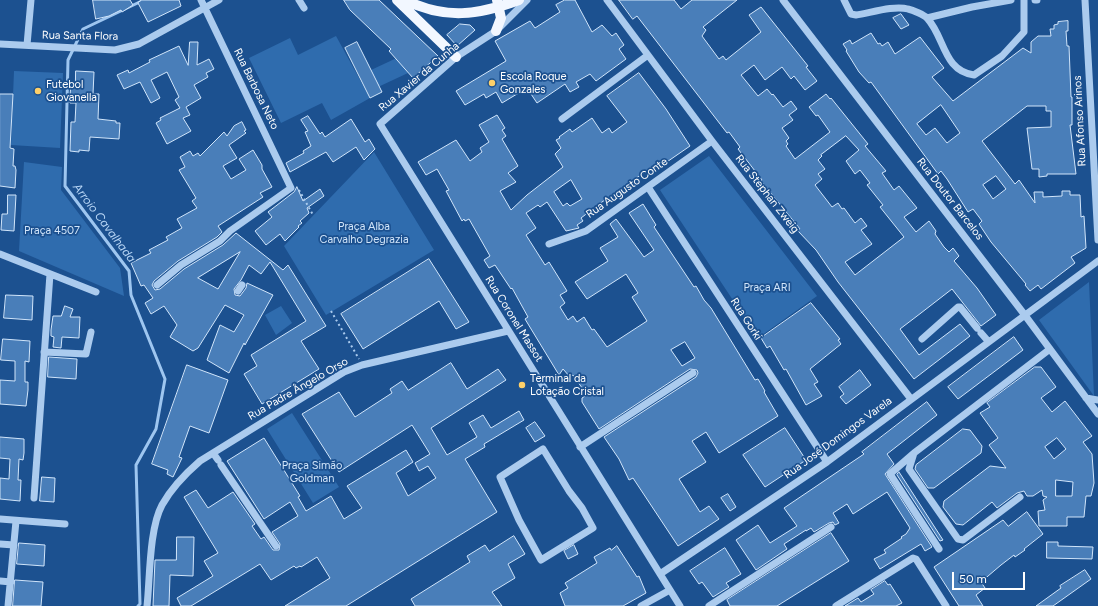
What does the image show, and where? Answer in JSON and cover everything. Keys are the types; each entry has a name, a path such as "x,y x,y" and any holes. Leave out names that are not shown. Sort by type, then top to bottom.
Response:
{"main road":[{"path":"397,0 456,57"},
{"path":"405,0 424,9 439,13 476,12 499,3 519,0"},
{"path":"496,31 501,18 499,3"}],"street":[{"path":"27,45 31,0"},
{"name":"Rua Barbosa Neto","path":"201,0 291,188"},
{"name":"Rua Santa Flora","path":"0,44 115,50 139,44 219,0"},
{"path":"299,0 304,8"},
{"name":"Rua Xavier da Cunha","path":"380,124 456,57 496,31 527,0"},
{"name":"Rua Stephan Zweig","path":"607,0 712,141 911,399"},
{"name":"Rua Doutor Barcelos","path":"783,0 1024,314 1098,414"},
{"path":"844,0 851,14 856,15 896,9 908,9 927,18 942,43 948,58 964,74 974,76 1002,56 1024,32 1024,0"},
{"path":"927,18 970,3 1011,0"},
{"name":"Rua Afonso Arinos","path":"1085,0 1098,240"},
{"path":"562,119 648,55"},
{"name":"Rua Coronel Massot","path":"380,124 680,606"},
{"name":"Rua Augusto Conte","path":"549,244 586,231 712,141"},
{"name":"Rua Gorki","path":"648,187 827,462"},
{"path":"157,286 181,265 220,241 230,231 291,188"},
{"path":"0,254 96,292"},
{"name":"Rua José Domingos Varela","path":"660,574 827,462 1024,314 1098,261"},
{"path":"34,498 50,274"},
{"path":"922,338 958,307 960,307 988,342"},
{"name":"Rua Padre Ângelo Orso","path":"148,606 153,536 161,506 180,478 200,461 344,372 362,365 508,331"},
{"path":"44,352 86,354 91,332"},
{"path":"939,549 890,474 914,453 1050,349"},
{"path":"580,447 693,372"},
{"path":"1086,398 1098,400"},
{"path":"543,449 569,491 582,508 593,528 542,560 519,520 500,477 543,449"},
{"path":"213,453 276,546"},
{"path":"914,453 909,469 958,539 963,540 1020,497"},
{"path":"0,519 65,524"},
{"path":"0,601 8,604 16,521"},
{"path":"709,606 832,527"},
{"path":"0,544 14,545"},
{"path":"836,606 913,558 916,559 946,606"},
{"path":"0,581 11,582"},
{"path":"641,606 670,590"}],"path":[{"path":"291,188 297,186 313,215"},
{"path":"331,311 362,365"}],"green space":[{"path":"336,36 370,98 331,120 322,103 281,123 249,58 290,38 298,55"},
{"path":"401,56 408,73 378,87 371,70"},
{"path":"14,71 63,73 60,148 11,145"},
{"name":"Praça Alba Carvalho Degrazia","path":"374,152 434,250 326,315 284,246"},
{"name":"Praça ARI","path":"709,156 817,296 758,338 660,190"},
{"name":"Praça 4507","path":"24,162 62,167 61,190 120,268 124,296 19,251"},
{"path":"1089,282 1094,396 1039,320"},
{"path":"281,306 292,323 276,335 265,315"},
{"name":"Praça Simão Goldman","path":"292,413 339,487 313,503 267,429"}],"building":[{"path":"93,0 130,0 133,5 122,12 121,10 109,16 96,19"},
{"path":"142,0 179,0 181,6 148,22 138,3"},
{"path":"344,0 379,0 438,56 413,78 389,51 391,49 350,10"},
{"path":"565,0 575,0 592,32 602,25 612,36 616,33 624,45 619,49 626,59 596,81 590,74 576,82 579,87 570,92 565,84 537,103 527,88 502,103 496,92 486,98 484,94 465,105 456,91 506,61 495,41 530,21 535,28 560,12 556,5"},
{"path":"619,0 674,0 681,9 692,0 737,0 703,27 706,30 702,36 719,59 723,56 726,60 761,32 749,15 761,7 808,66 806,67 817,81 805,90 794,76 791,79 782,67 765,80 754,65 741,75 758,96 767,89 783,107 791,101 797,109 789,115 793,120 782,128 789,138 786,141 788,144 786,146 795,159 830,132 818,115 816,116 809,107 826,94 830,99 831,98 868,144 865,146 886,171 882,173 894,190 899,186 917,208 904,217 916,232 929,221 936,231 935,234 944,247 949,252 953,248 959,256 954,261 977,288 996,315 981,326 952,289 900,329 919,355 960,324 970,336 914,379 838,282 816,250 798,231 800,229 761,181 762,180 738,149 740,147 729,132 727,133 637,16 633,19","holes":["846,136 859,150 846,161 855,174 860,170 870,183 867,185 883,205 880,207 904,237 855,275 845,262 872,244 861,230 867,226 861,218 855,223 844,208 842,209 838,203 832,207 815,185 822,179 818,174 825,169 818,160 822,156 821,155"]},
{"path":"901,14 909,25 901,29 893,18"},
{"path":"1068,21 1068,31 1066,31 1067,46 1069,46 1072,97 1072,125 1070,125 1076,174 1047,174 1047,176 1039,177 1039,169 1032,169 1027,128 1051,127 1051,111 1046,111 1046,106 1027,106 982,141 1015,184 1019,180 1035,203 1034,192 1043,192 1043,197 1062,196 1062,191 1070,191 1070,195 1080,195 1081,217 1084,216 1086,248 1071,257 1075,263 1041,289 1038,285 1030,291 1025,285 1026,284 991,242 979,224 982,221 973,209 968,212 941,171 938,174 871,82 869,83 859,72 843,44 850,40 852,44 871,33 878,44 880,43 882,46 888,42 895,54 920,37 944,68 932,77 953,101 1023,48 1031,53 1031,42 1038,36 1051,36 1050,29 1054,29 1054,25 1058,24 1058,22","holes":["941,105 960,133 947,143 935,128 926,135 917,124","996,176 1006,189 993,199 983,185"]},
{"path":"460,24 470,25 475,30 457,46 447,35"},
{"path":"190,42 198,42 197,65 209,59 214,69 206,73 208,77 194,85 201,98 186,107 190,115 183,118 191,131 167,144 156,123 161,120 160,118 180,108 175,100 179,97 167,72 151,80 160,98 151,103 140,82 124,89 117,75 128,70 129,73 150,62 149,60 179,46 188,65"},
{"path":"357,42 382,92 370,98 345,48"},
{"path":"76,71 94,72 93,94 99,94 98,119 116,121 116,123 120,123 119,139 90,137 89,151 79,150 79,152 70,151 71,122 75,122 76,103 70,103 70,95 71,84 75,84"},
{"path":"639,73 666,109 690,146 661,166 658,163 602,202 581,218 583,221 577,225 579,228 566,231 547,202 540,207 538,205 526,213 536,228 526,235 545,265 549,262 567,291 560,295 565,303 560,307 568,320 573,316 577,322 584,317 592,330 594,329 607,347 647,321 632,297 638,293 626,274 587,299 575,282 608,261 600,248 618,237 610,224 616,219 644,257 654,250 629,213 643,204 656,225 654,227 694,287 696,286 704,300 711,308 755,380 758,379 778,416 719,453 706,432 692,441 706,462 679,479 700,512 709,506 719,519 678,546 633,478 629,480 619,459 604,437 696,377 698,373 697,370 690,369 599,429 582,402 582,398 587,395 573,375 570,377 563,369 559,375 525,319 528,317 512,288 511,289 495,265 489,268 484,260 490,256 469,219 465,221 464,219 462,221 446,191 449,190 437,169 426,175 418,162 456,140 470,161 482,152 480,148 489,142 479,125 497,115 505,128 502,130 506,136 502,139 518,166 508,173 516,182 500,191 511,210 527,195 563,167 555,154 561,148 556,140 560,138 559,137 570,129 572,132 592,118 602,133 609,128 612,133 627,122 607,96","holes":["571,180 582,199 570,206 567,203 563,206 554,192","685,342 695,358 682,366 671,350"]},
{"path":"0,94 13,94 10,148 14,149 13,166 15,166 16,170 15,188 0,186"},
{"path":"308,116 320,134 322,132 325,137 351,119 365,142 369,139 375,149 364,160 356,147 333,162 326,152 290,172 286,163 304,153 303,151 311,146 305,132 308,131 301,120"},
{"path":"242,122 246,133 229,145 237,158 223,166 231,179 246,170 239,159 253,150 272,187 260,193 263,197 218,226 222,232 217,237 178,261 154,281 152,285 155,290 160,289 184,269 223,245 236,233 283,270 288,265 326,326 301,341 319,369 262,404 244,374 257,366 251,355 306,321 270,262 261,274 249,265 234,289 235,295 240,296 246,288 247,283 273,295 245,345 244,343 229,373 207,360 220,325 234,332 244,315 225,305 198,348 193,351 170,337 177,325 164,306 151,314 145,303 153,298 144,285 141,286 131,263 151,253 149,250 168,240 166,237 182,228 177,219 197,208 192,201 196,198 179,170 185,167 180,157 190,151 193,156 198,153 200,156 224,132 227,136 234,126","holes":["240,252 218,289 198,278"]},
{"path":"297,187 303,201 320,189 324,196 307,208 309,213 300,221 302,223 298,226 299,227 285,241 280,234 266,245 255,231 272,217 268,212 294,192"},
{"path":"8,195 16,195 14,231 1,230 2,214 7,214"},
{"path":"429,259 469,322 456,329 439,301 363,349 341,314"},
{"path":"6,295 33,296 32,320 4,318"},
{"path":"811,303 840,339 838,340 841,344 810,369 818,382 814,384 822,396 806,405 786,369 784,370 770,346 767,348 761,338"},
{"path":"65,306 73,309 70,317 80,317 79,338 62,337 61,348 53,347 54,337 51,336 51,330 53,316 61,316"},
{"path":"1014,337 1023,350 958,399 948,387"},
{"path":"3,339 30,341 29,362 25,361 25,382 28,382 26,406 0,404 0,380 15,381 15,361 1,360"},
{"path":"49,357 77,359 76,379 48,377"},
{"path":"451,363 467,389 498,369 506,380 431,428 447,455 477,437 469,423 483,415 491,428 519,411 524,420 484,444 485,447 465,459 497,512 346,606 285,606 330,578 317,557 301,567 296,568 294,566 271,580 260,564 191,606 181,606 177,598 213,576 204,561 218,553 184,497 196,490 208,508 233,492 255,524 252,526 261,539 264,537 273,550 279,550 280,544 272,532 298,516 290,502 264,519 227,461 264,438 300,496 298,497 306,511 331,496 344,519 362,508 347,486 406,450 413,462 396,473 408,496 436,478 428,466 419,471 415,463 430,454 412,425 339,472 302,414 339,392 355,417 392,393 390,389 402,381 408,390"},
{"path":"187,365 228,380 209,433 190,426 179,457 182,458 173,477 167,474 168,470 152,464"},
{"path":"1035,367 1041,367 1056,387 1041,398 1052,412 1065,401 1092,436 1083,442 1092,454 1094,483 1091,496 1086,496 1084,517 1067,517 1067,526 1039,526 1038,511 1045,510 1043,500 1047,497 1043,496 1042,490 1033,496 1027,496 1024,491 1017,493 997,508 992,502 963,525 956,524 943,507 944,501 990,466 1006,468 989,445 998,438 980,413 990,407 987,403","holes":["1057,438 1066,449 1054,459 1045,447","1056,480 1073,482 1072,496 1056,496"]},
{"path":"860,370 871,385 846,404 840,397 844,394 839,387"},
{"path":"927,402 937,415 887,454 894,464 885,474 932,547 925,551 921,544 880,569 874,559 886,553 884,550 902,538 901,537 906,534 910,528 887,492 853,514 847,504 833,513 839,523 835,525 833,522 829,523 814,532 811,528 806,530 784,544 787,549 756,570 736,540 758,525 770,543 797,526 784,508 864,454 862,452"},
{"path":"535,422 545,436 535,442 526,428"},
{"path":"785,428 806,460 765,487 743,455"},
{"path":"963,429 970,430 982,446 981,453 934,488 928,488 915,469 916,465"},
{"path":"0,437 24,439 23,460 19,459 18,480 21,480 20,501 0,499 0,478 9,479 10,459 0,458"},
{"path":"899,472 943,540 940,541 897,475"},
{"path":"42,477 55,478 54,502 40,501"},
{"path":"728,494 736,507 730,511 721,498"},
{"path":"1027,512 1043,534 1024,549 1025,550 1015,557 1014,555 981,582 985,588 976,595 983,606 959,606 934,567 1003,520 1008,526"},
{"path":"831,533 849,561 777,606 730,606 727,600"},
{"path":"514,536 525,554 508,564 515,578 492,592 502,606 415,606 411,599 470,562 467,556 485,545 489,551"},
{"path":"177,537 194,537 193,576 170,575 169,606 153,606 155,560 176,560"},
{"path":"1047,542 1058,542 1058,546 1093,547 1092,559 1047,558"},
{"path":"19,543 45,545 44,566 17,564"},
{"path":"574,545 578,554 568,559 564,551"},
{"path":"617,546 637,577 639,576 646,593 623,606 565,606 560,593 568,588 565,583 597,563 594,557 610,548 611,550"},
{"path":"725,548 741,574 726,583 729,587 713,597 702,582 699,584 690,571"},
{"path":"1085,570 1091,579 1053,606 1036,606 1061,588 1060,586"},
{"path":"15,580 43,582 41,606 13,606"},
{"path":"885,581 888,585 890,584 902,603 896,606 845,606 858,598 861,602 874,594 871,590"}],"waterway":[{"name":"Arroio Cavalhada","path":"138,606 140,604 136,465 156,429 165,379 131,295 129,271 65,186 68,60 83,29 144,0"}],"place":[{"name":"Escola Roque Gonzales","path":"492,83"},
{"name":"Futebol Giovanella","path":"38,91"},
{"name":"Terminal da Lotação Cristal","path":"522,385"}]}
